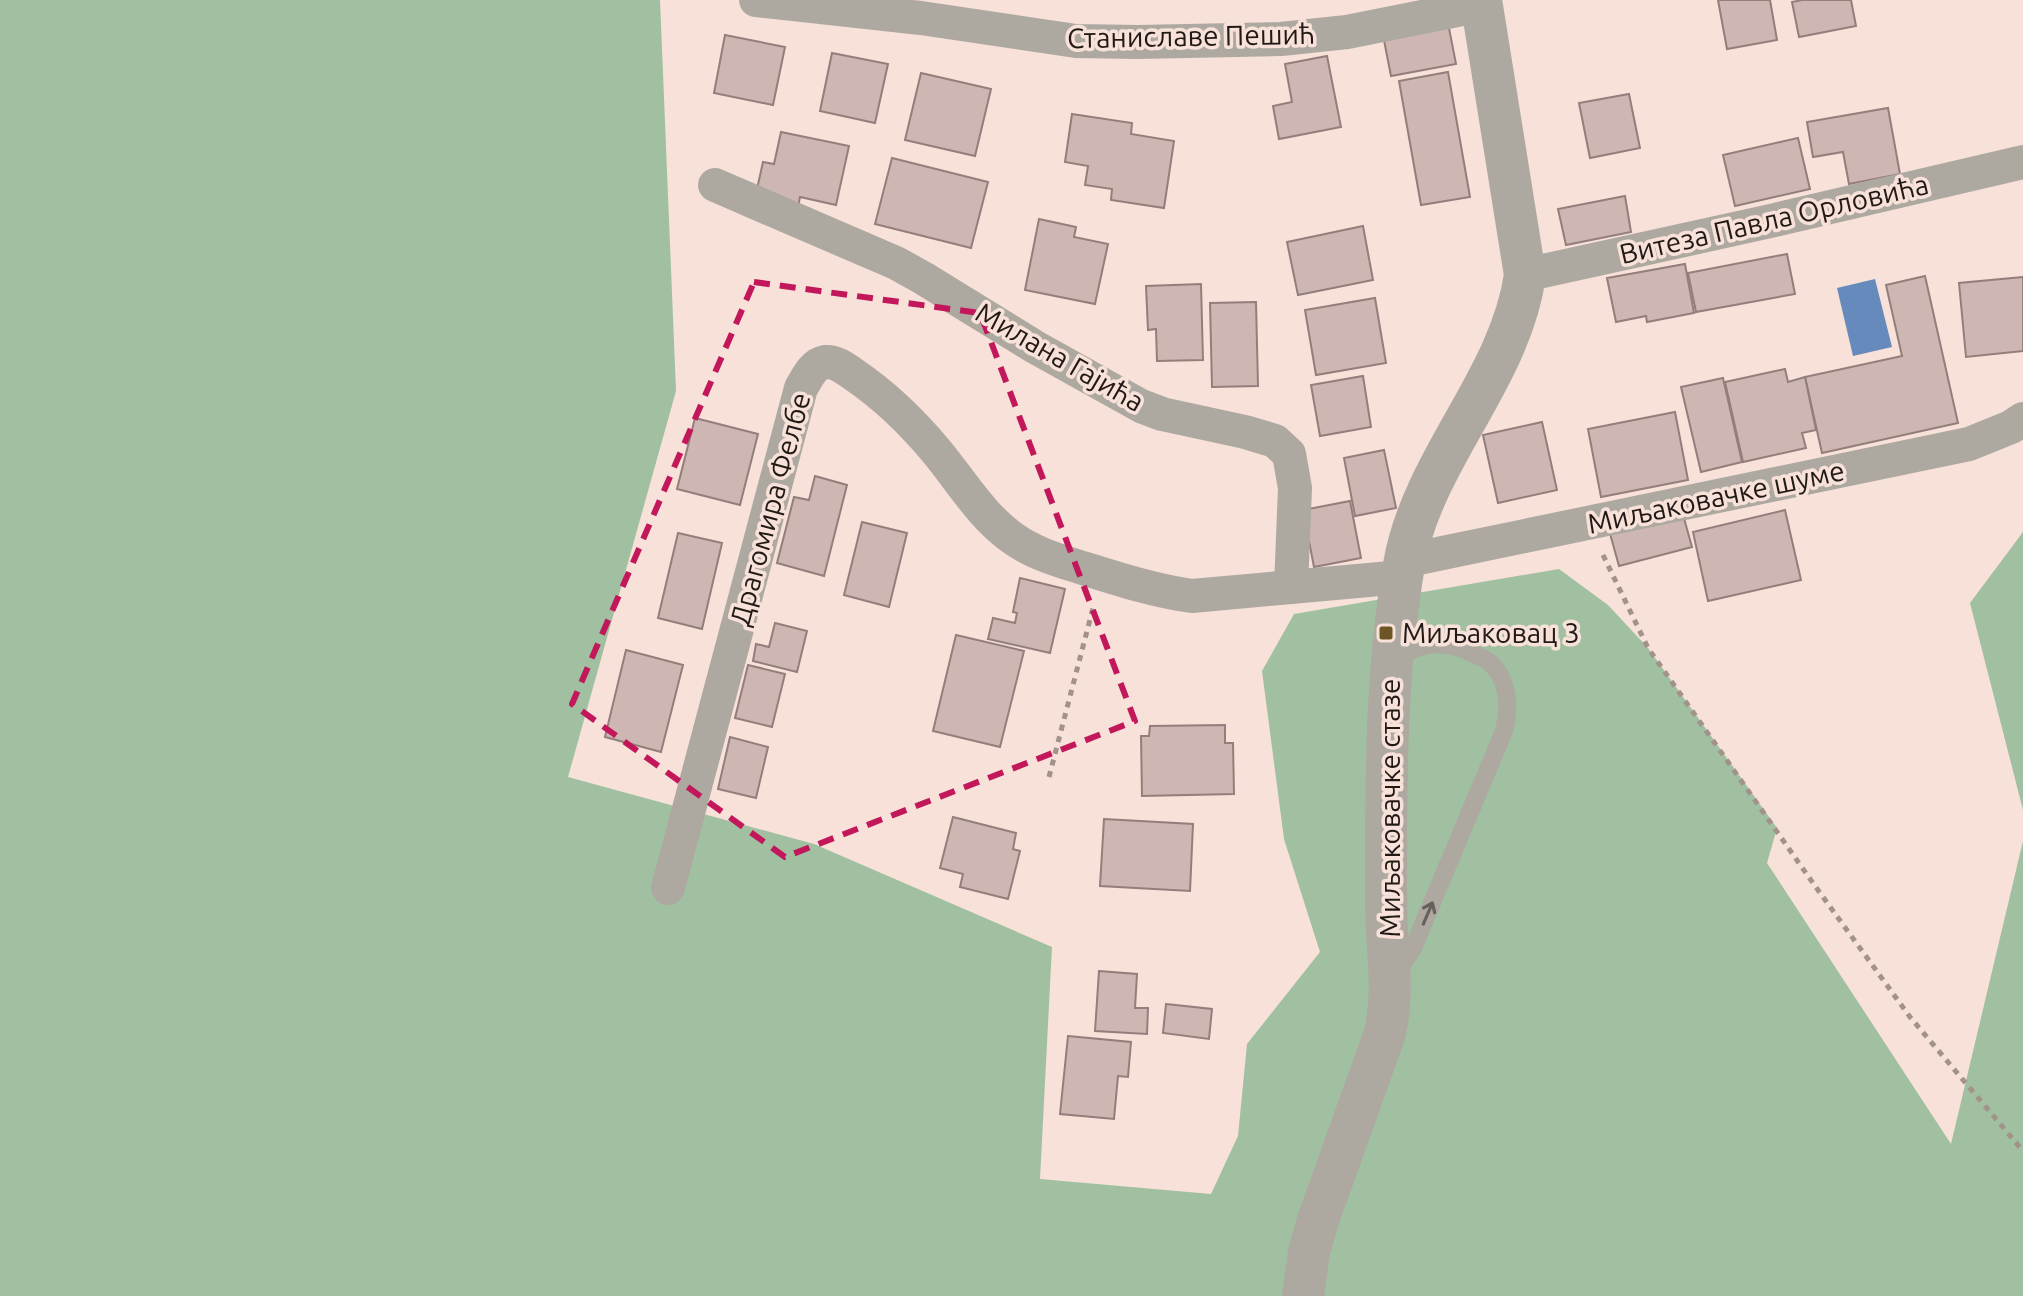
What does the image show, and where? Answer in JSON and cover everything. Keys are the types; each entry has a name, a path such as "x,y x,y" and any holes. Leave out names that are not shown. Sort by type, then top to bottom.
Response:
{"street":[{"name":"Станиславе Пешић","path":"756,0 921,18 1076,41 1138,42 1281,39 1347,32 1482,2"},
{"name":"Миљаковачке стазе","path":"1303,1296 1309,1252 1318,1220 1385,1033 1390,1008 1387,708 1403,569 1430,486 1512,328 1522,301 1525,275 1482,2"},
{"name":"Витеза Павла Орловића","path":"1525,275 2023,162"},
{"name":"Милана Гајића","path":"715,185 896,263 1035,347 1141,406 1162,414 1275,441 1289,454 1295,488 1291,587"},
{"name":"Драгомира Фелбе","path":"668,888 801,388 809,373 819,364 827,361 839,364 887,401 936,451 991,520 1013,538 1054,559 1170,593 1192,596 1291,587 1403,569"},
{"name":"Миљаковачке шуме","path":"1403,569 1588,523 1969,444 2023,419"}],"lane":[{"path":"1391,663 1425,645 1464,649 1488,661 1500,676 1508,697 1504,731 1468,819 1413,948 1391,982"}],"path":[{"path":"1588,523 1648,648 1910,1017 2023,1151"},
{"path":"1049,777 1102,574"}],"highlighted area":[{"path":"754,282 980,313 1135,721 785,857 572,704"}],"green space":[{"path":"0,0 660,0 676,391 568,777 814,844 1052,947 1040,1179 1211,1194 1238,1136 1247,1044 1320,952 1284,839 1262,671 1294,614 1559,569 1608,605 1648,648 1777,828 1767,863 1951,1144 2023,841 2023,1296 0,1296"},
{"path":"2023,532 2023,810 1970,603"}],"water":[{"path":"1875,279 1892,347 1853,356 1837,288"}],"building":[{"path":"1718,0 1770,0 1777,40 1727,49"},
{"path":"1851,0 1856,26 1799,37 1792,2"},
{"path":"1448,23 1456,64 1391,76 1383,35"},
{"path":"725,35 785,47 773,105 714,93"},
{"path":"832,53 888,64 875,123 820,111"},
{"path":"1327,56 1341,127 1279,139 1273,106 1292,102 1285,64"},
{"path":"1448,72 1470,197 1421,205 1399,81"},
{"path":"921,73 991,89 975,156 905,140"},
{"path":"1629,94 1640,148 1590,158 1579,103"},
{"path":"1888,108 1900,174 1849,184 1843,152 1813,157 1807,122"},
{"path":"1072,114 1132,123 1131,134 1174,141 1164,208 1111,200 1112,189 1085,185 1088,166 1065,162"},
{"path":"781,132 849,146 836,205 800,197 798,207 755,198 763,162 774,164"},
{"path":"1798,138 1810,189 1735,206 1723,155"},
{"path":"892,158 988,182 971,248 875,224"},
{"path":"1625,196 1631,232 1566,245 1558,209"},
{"path":"1039,219 1076,227 1074,237 1108,244 1095,304 1025,290"},
{"path":"1363,226 1373,280 1298,295 1287,242"},
{"path":"1787,254 1795,294 1696,312 1688,273"},
{"path":"1685,264 1694,313 1647,322 1646,316 1616,322 1607,278"},
{"path":"1925,276 1958,423 1822,453 1805,377 1902,356 1886,285"},
{"path":"2023,277 2023,351 1966,357 1959,283"},
{"path":"1201,284 1203,360 1157,361 1156,329 1148,330 1146,286"},
{"path":"1375,298 1386,363 1316,375 1305,310"},
{"path":"1256,302 1258,386 1212,387 1210,303"},
{"path":"1785,369 1788,382 1805,377 1816,430 1802,433 1806,448 1743,462 1725,382"},
{"path":"1363,376 1371,427 1320,436 1311,385"},
{"path":"1723,378 1742,462 1701,472 1681,387"},
{"path":"1675,412 1688,480 1601,497 1588,429"},
{"path":"695,418 758,434 740,505 677,489"},
{"path":"1542,422 1557,490 1498,503 1483,435"},
{"path":"1384,450 1396,508 1355,516 1344,458"},
{"path":"815,476 847,485 824,576 777,563 794,497 809,500"},
{"path":"1350,501 1361,558 1314,567 1303,510"},
{"path":"1785,510 1801,580 1708,601 1693,532"},
{"path":"1682,511 1692,547 1619,566 1609,530"},
{"path":"862,522 907,533 889,607 844,595"},
{"path":"678,533 722,543 702,629 658,618"},
{"path":"1020,578 1065,589 1050,653 988,639 993,618 1015,623 1017,613 1013,612"},
{"path":"775,623 807,631 797,672 753,661 756,644 769,647"},
{"path":"956,635 1024,651 1000,747 933,731"},
{"path":"626,650 683,665 661,752 605,737"},
{"path":"748,665 785,674 772,727 735,718"},
{"path":"1225,725 1225,743 1233,743 1234,794 1142,796 1141,736 1149,736 1150,726"},
{"path":"730,737 768,747 756,798 718,789"},
{"path":"953,817 1016,833 1013,849 1020,851 1008,899 960,887 963,874 940,868"},
{"path":"1104,819 1193,824 1190,891 1100,886"},
{"path":"1099,971 1137,974 1135,1008 1148,1008 1147,1034 1095,1031"},
{"path":"1166,1004 1212,1009 1209,1039 1163,1033"},
{"path":"1068,1036 1131,1042 1128,1077 1118,1076 1114,1119 1060,1114"}],"place":[{"name":"Миљаковац 3","path":"1386,633"}]}
